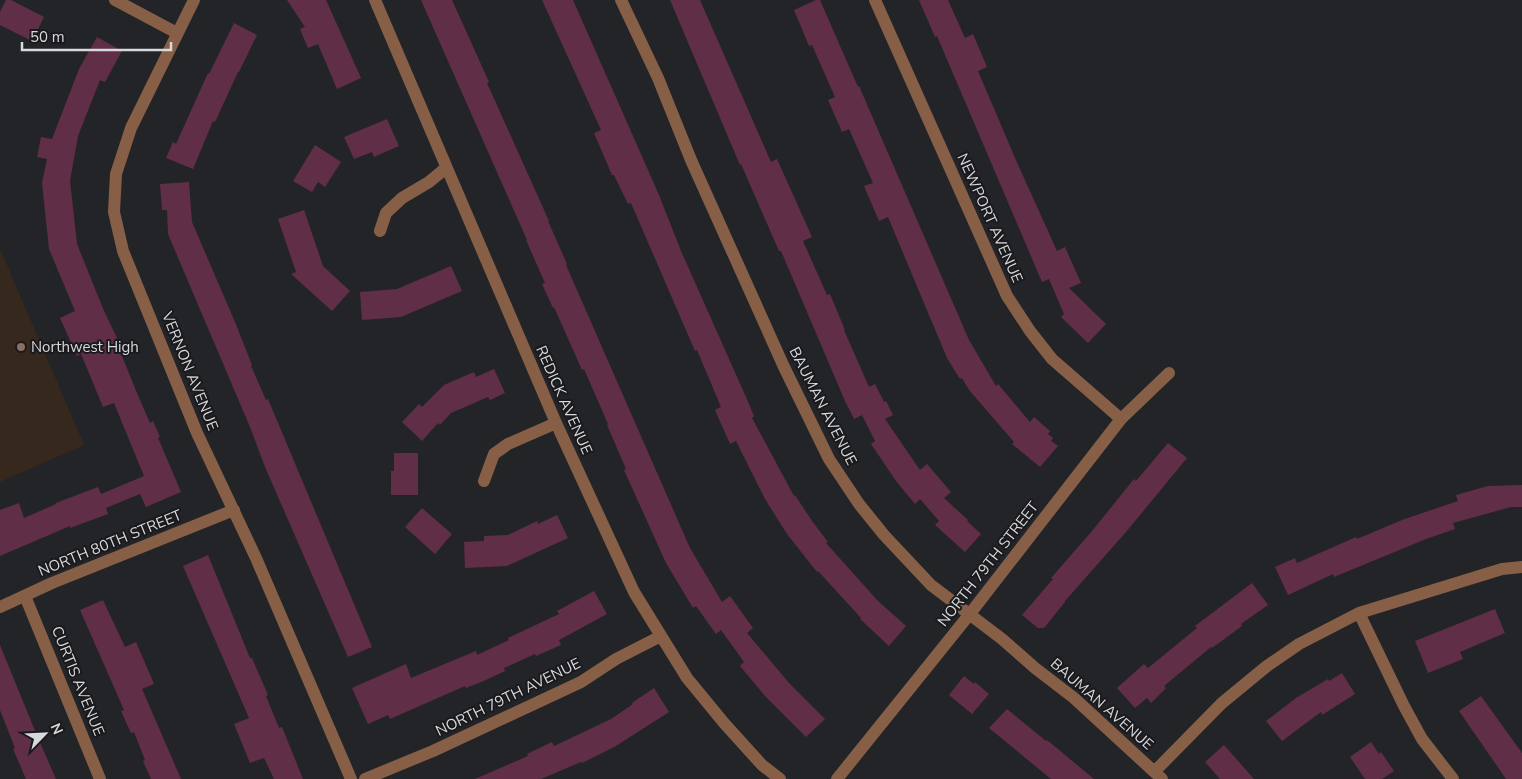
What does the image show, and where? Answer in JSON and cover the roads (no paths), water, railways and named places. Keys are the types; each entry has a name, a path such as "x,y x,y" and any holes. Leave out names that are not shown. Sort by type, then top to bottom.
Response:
{"street":[{"path":"115,0 177,33"},
{"name":"VERNON AVENUE","path":"194,0 131,128 116,174 114,212 123,251 197,433 234,510 351,779"},
{"name":"REDICK AVENUE","path":"375,0 556,423 634,592 687,678 762,765 780,779"},
{"name":"BAUMAN AVENUE","path":"621,0 658,78 691,160 781,361 829,460 859,504 884,535 931,585 1002,639 1074,698 1159,775"},
{"name":"NEWPORT AVENUE","path":"875,0 1007,296 1030,331 1052,359 1121,418"},
{"path":"380,231 386,213 402,198 429,182 446,168"},
{"name":"NORTH 79TH STREET","path":"837,779 969,615 1121,418 1169,373"},
{"path":"484,481 494,454 508,444 556,423"},
{"name":"NORTH 80TH STREET","path":"0,607 52,583 234,510"},
{"path":"1159,775 1222,703 1267,666 1299,644 1359,613 1502,569 1522,568"},
{"name":"CURTIS AVENUE","path":"25,596 100,779"},
{"path":"1359,613 1422,739 1453,779"},
{"name":"NORTH 79TH AVENUE","path":"365,779 433,751 581,682 616,659 661,636"}],"place":[{"name":"Northwest High","path":"21,347"}]}
